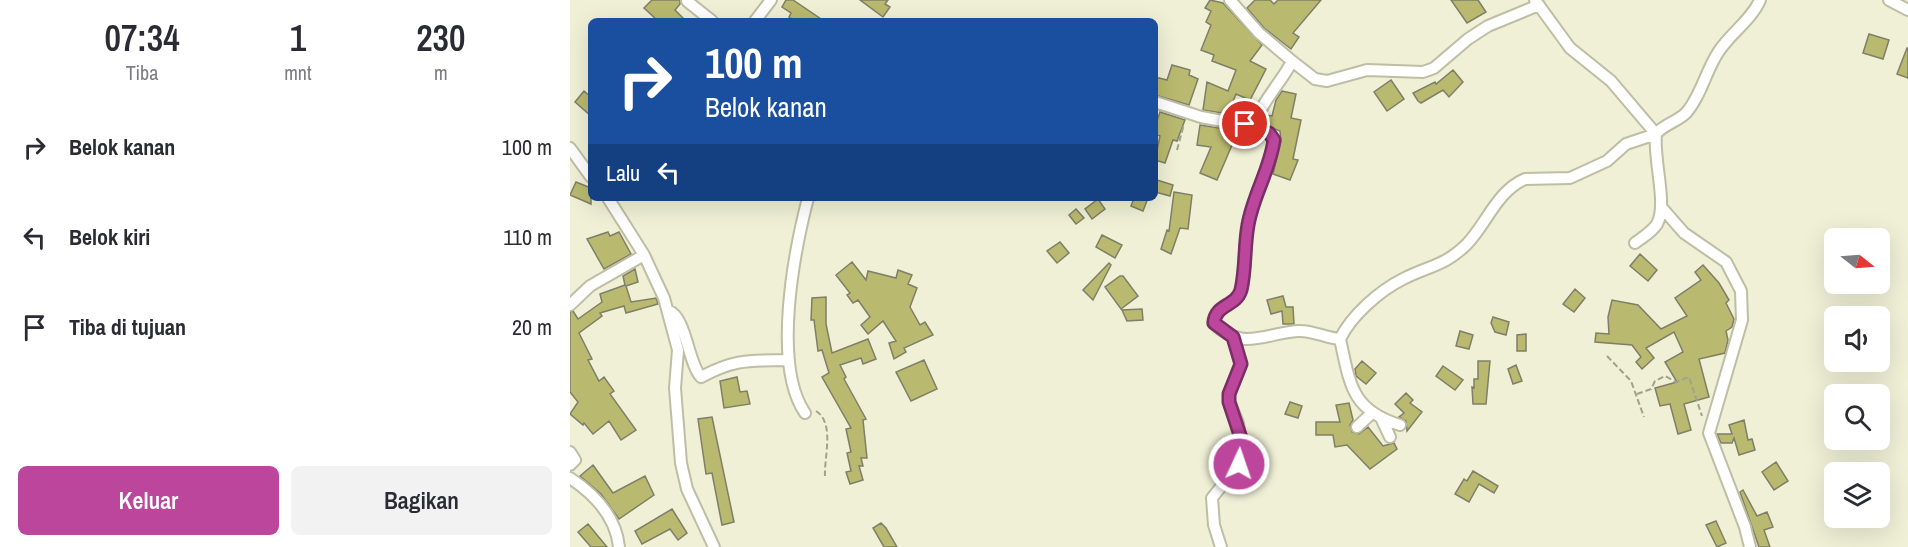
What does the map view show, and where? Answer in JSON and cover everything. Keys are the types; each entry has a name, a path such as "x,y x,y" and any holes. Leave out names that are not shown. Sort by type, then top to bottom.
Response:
{"street":[{"path":"757,18 771,0"},
{"path":"1230,0 1259,33 1292,61 1315,79 1327,81 1367,70 1423,72 1434,68 1468,39 1488,26 1537,3 1570,48 1611,81 1656,134 1658,182 1663,209 1684,233 1726,262 1743,298 1739,333 1709,433 1745,526 1750,547"},
{"path":"1400,425 1382,420 1372,413 1352,391 1341,344 1361,312 1396,283 1438,266 1455,254 1478,231 1502,195 1518,182 1533,179 1570,178 1606,161 1626,144 1656,134 1680,119 1691,106 1708,66 1732,32 1754,12 1760,0"},
{"path":"1888,0 1908,10"},
{"path":"687,2 708,18"},
{"path":"1255,127 1257,115 1282,80 1292,61"},
{"path":"1158,103 1190,114 1255,127 1256,130 1273,135 1271,159 1248,223 1241,291 1235,301 1220,308 1214,315 1214,323 1233,337 1252,340 1300,331 1341,344"},
{"path":"570,148 588,173"},
{"path":"610,201 644,255 668,311 678,350 675,388 681,463 687,489 714,547"},
{"path":"805,413 798,400 789,360 790,298 807,201"},
{"path":"1635,243 1656,224 1663,209"},
{"path":"570,305 590,286 644,255"},
{"path":"668,311 677,317 693,366 701,377 720,366 736,361 789,360"},
{"path":"1221,547 1214,525 1212,498 1239,464 1242,454 1238,423 1229,402 1229,394 1241,364 1233,337"},
{"path":"1357,428 1372,413"},
{"path":"1382,420 1390,437"},
{"path":"570,452 575,460 570,465"},
{"path":"570,478 596,498 610,517 619,547"}],"path":[{"path":"1177,150 1183,127 1190,114"},
{"path":"1607,356 1625,373 1637,394 1644,417"},
{"path":"1637,394 1651,389 1655,381 1665,376 1674,382 1690,378 1709,433"},
{"path":"798,400 818,411 824,420 827,439 825,476"}],"building":[{"path":"652,0 680,0 675,10 683,18 655,18 644,8"},
{"path":"786,0 793,0 820,18 790,18 791,13 782,7"},
{"path":"860,0 888,0 885,4 890,7 883,17"},
{"path":"1210,0 1223,3 1262,45 1250,61 1266,69 1250,100 1236,94 1228,114 1203,110 1207,82 1228,91 1236,70 1212,61 1214,55 1201,50 1211,25 1206,22 1211,11 1205,8"},
{"path":"1255,0 1270,0 1274,4 1278,0 1321,0 1293,33 1299,37 1291,49 1264,28 1247,8"},
{"path":"1451,0 1478,0 1486,12 1467,23"},
{"path":"1869,34 1889,40 1883,59 1863,53"},
{"path":"1908,48 1908,78 1897,74"},
{"path":"1172,65 1190,70 1189,75 1198,79 1189,105 1158,96 1158,78 1167,80"},
{"path":"1453,70 1463,82 1449,97 1443,90 1421,103 1418,101 1413,93 1435,82 1436,84"},
{"path":"1391,80 1404,99 1387,111 1374,92"},
{"path":"584,91 588,94 588,113 575,102"},
{"path":"1282,91 1296,94 1291,118 1301,120 1293,159 1298,160 1290,180 1273,174 1281,141 1280,131 1263,124 1267,115 1272,116 1276,100"},
{"path":"1160,112 1185,120 1177,141 1173,140 1165,163 1158,161 1160,136 1158,135"},
{"path":"1200,125 1238,131 1217,180 1200,173 1211,147 1197,145"},
{"path":"1158,180 1173,185 1170,196 1158,193"},
{"path":"576,182 588,187 588,201 591,201 591,204 570,195"},
{"path":"1174,192 1192,195 1188,229 1180,228 1171,254 1161,249 1167,230 1169,231"},
{"path":"1095,201 1099,201 1105,209 1092,219 1085,209"},
{"path":"1133,201 1147,201 1143,211 1131,206"},
{"path":"1076,209 1084,218 1076,224 1069,215"},
{"path":"608,232 610,236 619,232 631,254 604,269 587,239"},
{"path":"1102,235 1122,245 1115,258 1096,247"},
{"path":"1060,242 1069,253 1057,263 1047,251"},
{"path":"1640,254 1657,270 1648,281 1630,266"},
{"path":"852,262 866,280 868,271 896,278 898,270 912,275 908,284 917,288 910,307 920,325 925,322 933,335 904,348 906,352 894,359 889,343 896,341 883,321 868,334 861,325 870,317 858,300 853,303 847,295 850,293 836,275"},
{"path":"1109,263 1111,265 1093,300 1083,290"},
{"path":"1703,265 1719,283 1729,300 1726,303 1734,319 1732,327 1726,331 1728,340 1725,353 1699,359 1709,397 1684,404 1691,430 1678,434 1670,404 1660,406 1655,388 1677,382 1665,362 1683,352 1674,332 1646,348 1654,358 1642,369 1636,362 1641,357 1632,345 1595,342 1596,333 1609,334 1608,317 1612,300 1638,305 1661,329 1687,316 1675,298 1701,280 1695,272"},
{"path":"635,269 638,282 626,286 631,302 656,298 658,304 626,313 624,306 600,313 602,316 579,333 592,359 588,360 599,381 604,377 614,391 610,394 636,430 621,440 609,421 593,434 584,423 583,425 570,414 578,402 570,392 570,312 573,311 578,319 602,302 600,294 625,285 623,276"},
{"path":"1123,276 1138,296 1121,309 1105,287"},
{"path":"1575,289 1585,298 1574,312 1563,304"},
{"path":"1283,296 1286,307 1293,307 1294,324 1283,324 1282,311 1271,314 1267,300"},
{"path":"826,297 826,324 832,353 868,339 876,359 863,364 861,358 840,365 846,377 844,379 866,419 863,420 867,458 861,458 863,466 859,466 863,480 850,484 846,472 851,471 847,453 851,452 846,429 851,428 822,377 829,373 822,350 818,351 814,320 811,320 812,298"},
{"path":"1142,309 1143,320 1127,321 1122,310"},
{"path":"1493,317 1509,322 1506,335 1495,332 1491,323"},
{"path":"1460,331 1473,335 1469,349 1456,346"},
{"path":"1526,334 1526,351 1517,351 1517,335"},
{"path":"924,360 937,389 911,401 896,372"},
{"path":"1362,361 1376,373 1366,384 1356,376 1355,369"},
{"path":"1478,361 1490,361 1486,404 1473,404 1472,387 1474,388 1474,379 1478,379"},
{"path":"1516,365 1522,381 1513,384 1508,369"},
{"path":"1443,366 1463,380 1455,390 1436,376"},
{"path":"737,377 740,392 747,391 750,404 724,408 720,381"},
{"path":"1406,393 1413,400 1410,403 1422,412 1407,431 1406,421 1399,417 1404,413 1395,404"},
{"path":"1290,402 1302,406 1298,418 1285,414"},
{"path":"1349,403 1353,420 1350,425 1352,432 1359,434 1368,427 1383,446 1394,443 1397,449 1370,469 1347,445 1335,447 1333,435 1316,435 1316,422 1340,422 1336,405"},
{"path":"712,417 734,522 722,525 712,473 706,474 698,419"},
{"path":"1744,420 1748,440 1752,439 1755,450 1739,455 1734,438 1732,443 1721,443 1717,434 1732,434 1729,425"},
{"path":"1776,462 1788,481 1774,490 1762,472"},
{"path":"593,465 613,493 645,476 654,495 619,519 601,494 580,476"},
{"path":"1473,471 1498,486 1494,493 1479,484 1469,502 1455,494 1464,479 1467,481"},
{"path":"1743,490 1757,516 1767,512 1773,527 1764,530 1770,547 1759,547 1740,492"},
{"path":"672,509 687,533 678,540 670,529 642,544 635,531"},
{"path":"1716,521 1726,543 1717,547 1706,525"},
{"path":"881,523 897,547 884,547 873,528"},
{"path":"588,524 607,547 591,547 578,532"}],"route":[{"path":"1239,464 1242,454 1241,438 1238,423 1229,402 1229,394 1241,364 1233,337 1220,330 1214,323 1214,315 1220,308 1235,301 1241,291 1248,223 1271,159 1274,140 1273,135 1245,124"}]}
